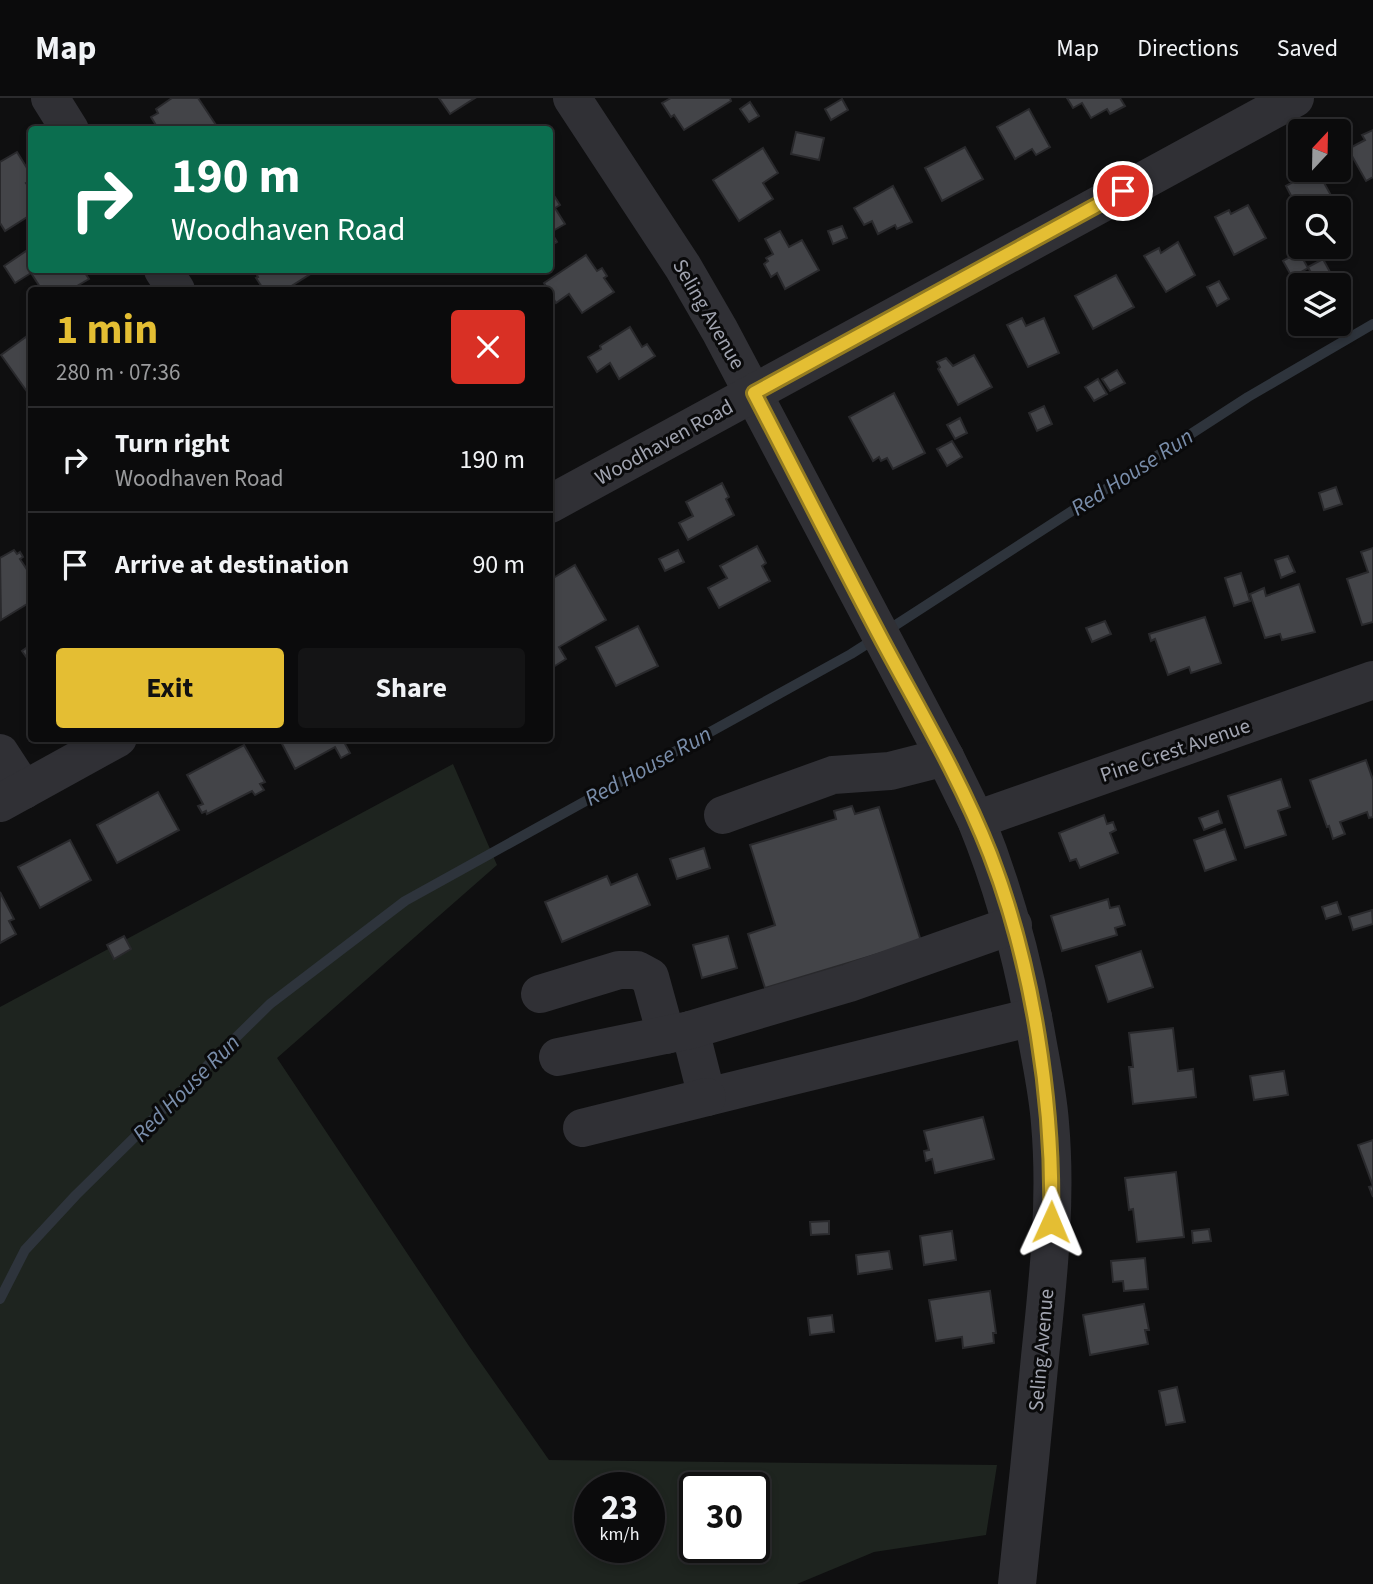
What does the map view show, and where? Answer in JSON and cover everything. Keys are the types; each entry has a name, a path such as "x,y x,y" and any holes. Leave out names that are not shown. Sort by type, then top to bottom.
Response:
{"street":[{"path":"50,98 68,126"},
{"name":"Seling Avenue","path":"572,98 683,267 754,393 976,820 1013,925 1033,1017 1050,1122 1051,1222 1045,1314 1017,1584"},
{"name":"Woodhaven Road","path":"553,502 1294,98"},
{"name":"Pine Crest Avenue","path":"976,820 1373,680"},
{"path":"0,753 12,796 111,742"},
{"path":"723,815 833,775 890,771 945,757"},
{"path":"558,1057 678,1033 849,983 1013,925"},
{"path":"540,994 619,971 637,970 650,977 708,1097"},
{"path":"582,1128 1033,1017"}],"shaded area":[{"path":"453,764 497,865 277,1058 469,1346 549,1460 997,1465 986,1535 874,1552 797,1584 0,1584 0,1007"}],"building":[{"path":"172,98 198,98 217,126 157,126 151,117 158,113 156,109"},
{"path":"439,98 475,98 450,114"},
{"path":"671,98 730,98 731,101 684,130 662,103"},
{"path":"1067,98 1120,98 1125,106 1110,114 1107,109 1091,118 1082,103 1073,108"},
{"path":"842,99 848,110 831,120 825,109"},
{"path":"750,102 759,116 749,122 740,109"},
{"path":"1029,109 1050,147 1036,155 1032,149 1015,159 997,127"},
{"path":"1373,130 1373,177 1366,181 1351,154 1351,147 1365,140 1362,135"},
{"path":"796,132 824,138 819,160 791,154"},
{"path":"965,147 983,179 942,201 925,168"},
{"path":"763,148 778,173 763,183 773,199 739,221 713,180"},
{"path":"17,152 28,170 28,217 5,231 0,223 0,162"},
{"path":"1293,182 1324,182 1331,196 1291,196 1286,186"},
{"path":"893,186 912,222 897,229 895,225 878,234 872,221 864,225 854,208"},
{"path":"553,194 560,205 555,208 565,224 553,231"},
{"path":"1248,205 1266,238 1234,255 1215,217 1229,210 1231,214"},
{"path":"842,226 847,238 833,244 828,231"},
{"path":"780,231 789,247 802,240 819,270 785,289 777,273 771,277 764,264 768,261 766,258 773,254 765,239"},
{"path":"1178,242 1195,275 1166,292 1144,256 1159,248 1161,253"},
{"path":"28,250 28,273 31,273 15,283 4,266"},
{"path":"586,255 597,271 602,268 607,276 604,278 614,292 582,313 569,294 556,303 553,287 546,287 544,283"},
{"path":"1288,258 1303,259 1308,268 1299,273 1290,273 1283,261"},
{"path":"1323,259 1330,273 1311,273 1308,267"},
{"path":"31,273 85,273 89,279 75,287 40,287"},
{"path":"256,273 312,273 290,287 262,287 256,278"},
{"path":"1116,275 1134,307 1093,329 1075,296"},
{"path":"1219,281 1229,299 1217,306 1207,287"},
{"path":"1022,318 1026,326 1044,318 1059,353 1028,367 1007,325"},
{"path":"630,327 642,347 647,344 655,356 619,379 610,363 597,372 588,357"},
{"path":"28,335 28,393 1,355"},
{"path":"974,355 992,387 958,405 938,369 940,367 937,362 946,358 953,366"},
{"path":"1117,370 1125,383 1110,391 1102,379"},
{"path":"1098,379 1107,394 1094,401 1085,387"},
{"path":"894,393 925,453 893,469 887,458 881,461 879,457 873,461 849,417"},
{"path":"1044,406 1052,424 1037,431 1029,413"},
{"path":"960,418 967,433 955,439 947,425"},
{"path":"952,441 962,457 947,466 937,449"},
{"path":"722,483 734,515 688,540 679,523 693,516 686,502"},
{"path":"1336,487 1342,504 1324,510 1319,493"},
{"path":"757,546 766,563 762,566 770,581 719,608 708,588 727,578 720,566"},
{"path":"1373,548 1373,622 1362,625 1347,579 1368,572 1361,552"},
{"path":"14,550 17,554 20,552 23,557 20,559 28,571 28,603 1,620 0,558"},
{"path":"678,550 684,562 665,571 659,559"},
{"path":"1288,556 1295,572 1281,578 1275,560"},
{"path":"575,565 606,620 559,647 566,659 553,667 553,578"},
{"path":"1241,573 1250,601 1234,606 1225,578"},
{"path":"1299,584 1315,632 1282,640 1280,634 1265,638 1250,594 1264,588 1266,596"},
{"path":"1205,617 1221,663 1191,673 1189,667 1168,675 1155,639 1151,641 1149,634"},
{"path":"1105,621 1111,634 1092,642 1086,628"},
{"path":"638,626 658,666 616,686 596,647"},
{"path":"28,647 28,659 22,651"},
{"path":"281,742 344,742 350,753 341,758 335,747 295,769"},
{"path":"244,745 265,782 260,784 264,790 255,795 252,791 207,814 206,811 202,813 198,806 203,804 187,775"},
{"path":"1366,760 1373,780 1373,817 1369,818 1367,812 1340,822 1345,834 1333,839 1310,780"},
{"path":"1281,779 1290,807 1278,811 1286,835 1245,848 1228,796"},
{"path":"158,792 179,830 117,863 97,825"},
{"path":"852,806 855,814 879,807 921,941 765,988 748,934 775,925 750,845 836,819 834,811"},
{"path":"1218,811 1222,823 1204,830 1199,818"},
{"path":"1104,815 1107,824 1113,822 1116,830 1110,833 1118,853 1080,868 1076,859 1070,861 1059,833"},
{"path":"1225,829 1236,860 1205,871 1194,840"},
{"path":"70,840 91,880 40,908 18,867"},
{"path":"704,848 710,868 677,879 670,859"},
{"path":"637,874 650,905 562,942 545,902 607,876 611,885"},
{"path":"0,892 14,919 9,921 16,934 0,943"},
{"path":"1108,899 1110,908 1119,906 1125,925 1115,928 1117,935 1062,951 1051,916"},
{"path":"1337,902 1341,914 1326,919 1322,907"},
{"path":"1372,910 1373,924 1353,930 1349,917"},
{"path":"124,936 131,949 114,959 107,945"},
{"path":"728,936 737,968 702,978 693,945"},
{"path":"1141,951 1153,987 1108,1002 1096,966"},
{"path":"1173,1028 1178,1071 1193,1069 1196,1097 1133,1104 1129,1033"},
{"path":"1284,1071 1288,1095 1254,1100 1250,1076"},
{"path":"983,1117 994,1159 935,1173 932,1159 926,1161 924,1151 929,1150 924,1131"},
{"path":"1373,1140 1373,1186 1358,1145"},
{"path":"1176,1172 1184,1237 1137,1242 1133,1209 1129,1210 1125,1178"},
{"path":"829,1221 829,1234 811,1235 810,1222"},
{"path":"1209,1229 1211,1241 1193,1243 1192,1231"},
{"path":"952,1231 956,1260 924,1265 920,1236"},
{"path":"889,1251 892,1269 858,1274 856,1255"},
{"path":"1145,1258 1148,1289 1124,1291 1123,1281 1113,1282 1111,1261"},
{"path":"990,1291 996,1333 993,1333 994,1343 963,1348 962,1337 936,1341 929,1300"},
{"path":"1144,1304 1149,1330 1145,1330 1148,1344 1090,1355 1083,1315"},
{"path":"832,1315 834,1332 810,1335 808,1318"},
{"path":"1177,1387 1185,1422 1166,1425 1159,1391"}],"waterway":[{"name":"Red House Run","path":"888,630 1248,397 1373,324"},
{"name":"Red House Run","path":"0,1299 25,1250 76,1195 270,1004 405,901 873,640"}],"route":[{"path":"1051,1222 1050,1122 1042,1068 1024,969 990,855 945,757 754,393 1123,191"}]}
